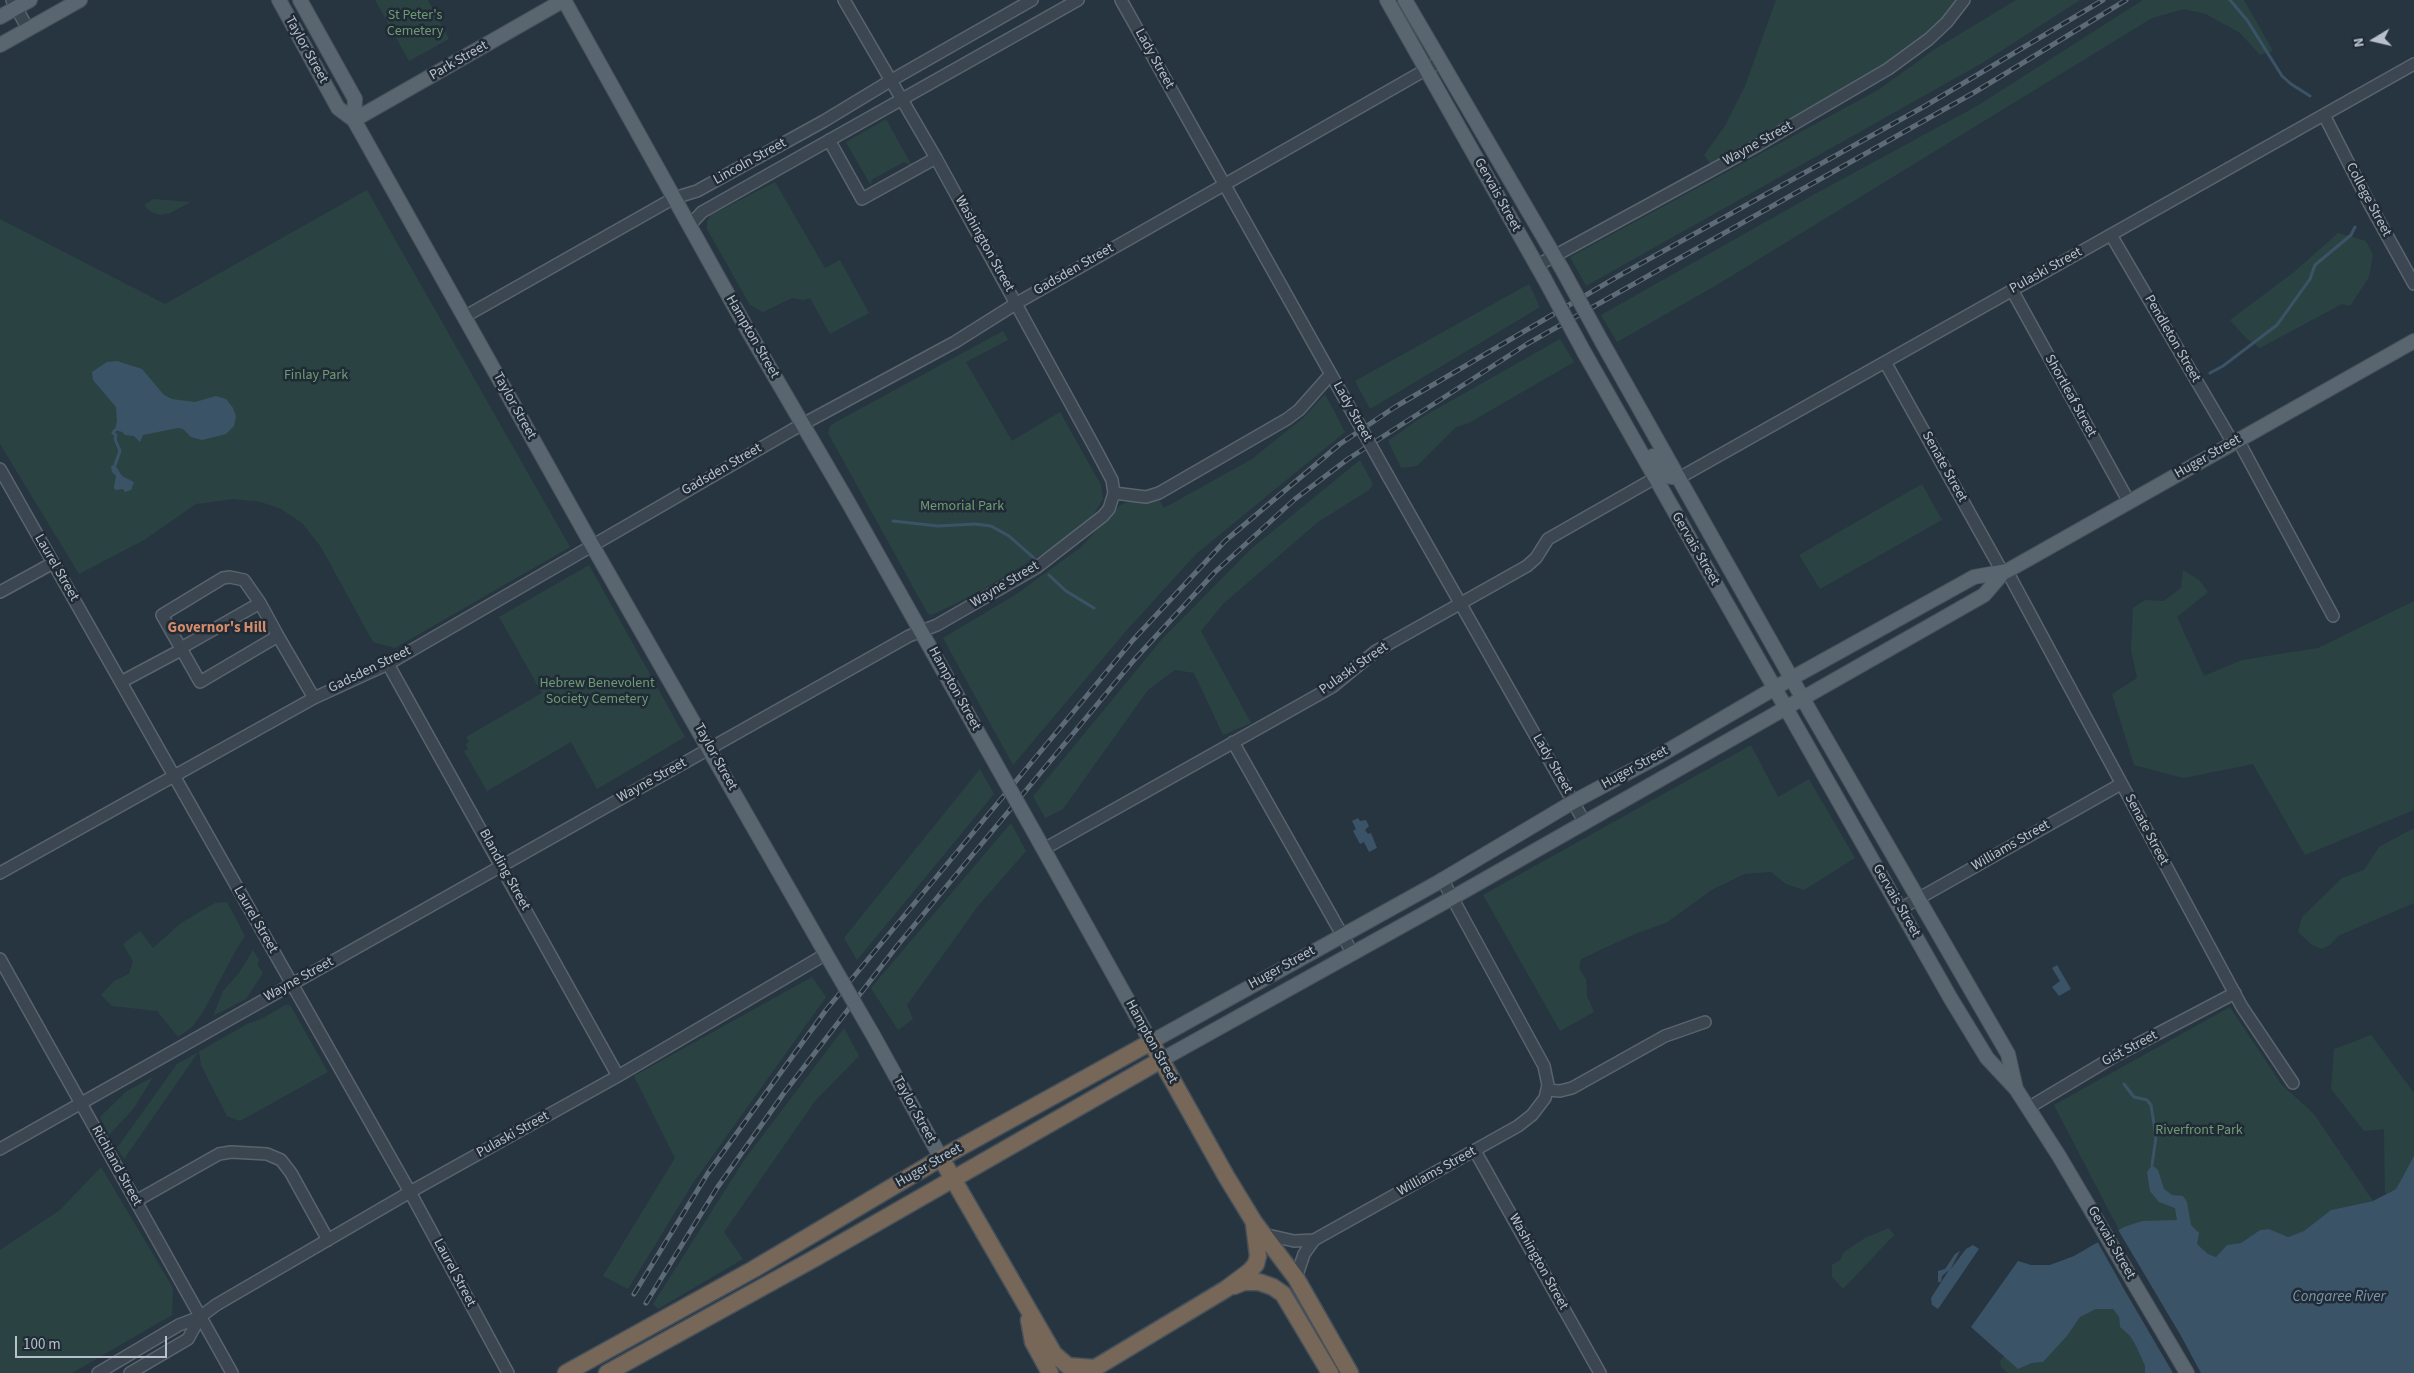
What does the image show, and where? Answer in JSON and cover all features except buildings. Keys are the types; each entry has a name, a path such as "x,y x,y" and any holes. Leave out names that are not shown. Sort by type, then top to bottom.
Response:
{"highway":[{"name":"Hampton Street","path":"1151,1042 1259,1228 1296,1278 1350,1373"},
{"name":"Huger Street","path":"566,1373 754,1269 941,1158 1151,1042"},
{"name":"Huger Street","path":"607,1373 817,1258 1161,1060"},
{"name":"Taylor Street","path":"941,1158 1058,1360 1068,1366 1092,1370"},
{"path":"1092,1370 1226,1289 1250,1271 1256,1264 1259,1228"},
{"path":"1226,1289 1244,1282 1254,1282 1268,1285 1283,1294 1330,1373"},
{"path":"1026,1306 1034,1342 1050,1373"}],"main road":[{"path":"0,17 14,4 30,0"},
{"path":"0,45 80,0"},
{"name":"Taylor Street","path":"279,0 338,108 354,120 592,545 711,749 941,1158"},
{"name":"Taylor Street","path":"300,0 355,99 354,120"},
{"name":"Park Street","path":"354,120 564,0"},
{"name":"Hampton Street","path":"564,0 689,226 990,752 1151,1042"},
{"name":"Gervais Street","path":"1387,0 1655,478 1951,999 1987,1058 2016,1089 2086,1199 2187,1373"},
{"name":"Gervais Street","path":"1405,0 1562,269 1792,678 2008,1054 2016,1089"},
{"name":"Huger Street","path":"1161,1060 1585,823 1984,595 2005,572 2414,341"},
{"path":"1636,444 1646,446 1667,476 1679,478"},
{"name":"Huger Street","path":"1151,1042 1442,879 1573,802 1656,757 1792,678 1974,577 2005,572"}],"street":[{"name":"Washington Street","path":"844,0 936,158 1017,303 1108,472 1112,480 1114,492"},
{"name":"Lincoln Street","path":"464,317 674,198 697,191 824,122 890,81 1032,0"},
{"name":"Lincoln Street","path":"689,226 702,212 1078,0"},
{"name":"Lady Street","path":"1121,0 1585,823"},
{"path":"14,4 28,29"},
{"name":"Wayne Street","path":"1536,266 1758,145 1888,69 1929,39 1961,4"},
{"name":"Gadsden Street","path":"0,873 314,698 388,664 803,424 929,357 1017,303 1441,61"},
{"name":"Pulaski Street","path":"1679,478 2414,64"},
{"name":"College Street","path":"2324,115 2369,203 2414,284"},
{"path":"829,140 862,199 936,158"},
{"name":"Pendleton Street","path":"2111,234 2235,442 2333,616"},
{"name":"Shortleaf Street","path":"2012,290 2129,502"},
{"name":"Senate Street","path":"1885,362 2005,572 2234,993 2251,1023 2293,1083"},
{"path":"1114,492 1146,497 1159,493 1286,419 1298,410 1331,374"},
{"name":"Laurel Street","path":"0,468 410,1192 508,1373"},
{"name":"Pulaski Street","path":"1044,849 1332,687 1376,651 1527,566 1536,558 1548,539 1655,478"},
{"name":"Wayne Street","path":"0,1149 920,630 937,625 1042,564 1103,516 1109,509 1114,492"},
{"path":"0,592 53,563"},
{"path":"278,636 200,682 162,614 213,583 230,577 244,580 260,603 314,698"},
{"path":"121,682 260,603"},
{"name":"Blanding Street","path":"388,664 618,1076"},
{"path":"1233,742 1353,954"},
{"name":"Williams Street","path":"1900,909 2122,784"},
{"path":"1442,879 1544,1066 1547,1076 1547,1090 1560,1091 1572,1088 1665,1036 1705,1022"},
{"name":"Pulaski Street","path":"98,1373 179,1325 200,1318 216,1305 410,1192 618,1076 826,954"},
{"name":"Richland Street","path":"0,960 232,1373"},
{"name":"Gist Street","path":"2028,1108 2115,1056 2234,993"},
{"name":"Williams Street","path":"1259,1228 1294,1241 1314,1240 1518,1126 1542,1104 1547,1090"},
{"name":"Washington Street","path":"1475,1151 1600,1373"},
{"path":"136,1201 218,1154 231,1152 266,1154 281,1160 291,1173 328,1240"},
{"path":"1296,1278 1304,1254 1314,1240"},
{"name":"Pulaski Street","path":"130,1373 188,1339 200,1318"}],"green space":[{"name":"St Peter's Cemetery","path":"375,0 428,0 449,39 409,61"},
{"path":"1776,0 1956,0 1939,26 1895,60 1710,163 1704,155 1725,126 1745,86"},
{"path":"2016,0 2080,0 1984,62 1586,286 1570,257 1878,90 1935,49"},
{"path":"2143,0 2244,0 2273,51 2260,55 2240,33 2206,14 2184,9 2152,18 1720,283 1617,342 1601,315 1813,195 1977,106"},
{"path":"886,119 912,166 904,162 871,180 872,183 870,184 846,142"},
{"path":"775,182 825,268 840,260 869,313 830,334 810,298 804,300 792,298 763,312 750,305 707,229 707,221 711,215"},
{"name":"Finlay Park","path":"367,190 570,547 395,648 373,642 321,547 302,523 281,509 261,502 233,499 196,504 144,540 79,574 0,444 0,219 165,304"},
{"path":"153,199 191,202 170,213 160,215 151,212 144,205"},
{"path":"2338,233 2366,241 2373,255 2369,277 2350,306 2342,304 2260,348 2246,338 2230,320 2294,272"},
{"path":"1529,284 1540,307 1370,409 1355,381"},
{"name":"Memorial Park","path":"1003,331 1008,340 966,362 1012,441 1060,412 1101,485 1103,499 1093,515 1047,551 975,594 932,615 928,614 828,433 830,426 836,422"},
{"path":"1560,339 1574,362 1469,423 1456,427 1417,466 1401,468 1388,441 1419,419"},
{"path":"1325,394 1345,432 1196,554 1126,631 1013,765 943,638 1015,595 1081,547 1119,506 1130,501 1143,503 1159,500 1164,508 1252,459 1303,418"},
{"path":"1360,460 1373,484 1369,490 1318,522 1223,604 1201,631 1251,723 1223,735 1194,673 1175,670 1148,690 1063,809 1045,818 1033,796 1163,638 1251,549"},
{"path":"1922,484 1942,520 1820,589 1799,555"},
{"name":"Hebrew Benevolent Society Cemetery","path":"589,565 685,737 597,789 571,742 487,791 464,751 468,749 466,744 469,742 466,737 542,693 499,617"},
{"path":"2183,570 2199,580 2208,592 2177,617 2204,676 2242,660 2318,648 2414,601 2414,810 2305,855 2253,764 2183,778 2134,765 2112,694 2137,678 2131,650 2133,608 2145,600 2164,601 2181,588"},
{"path":"1751,745 1778,797 1809,779 1855,858 1804,890 1786,884 1771,872 1745,874 1713,889 1666,923 1637,933 1581,959 1579,968 1586,979 1587,996 1594,1012 1560,1031 1483,895"},
{"path":"980,769 994,794 857,960 844,938"},
{"path":"1011,823 1026,851 978,906 907,1005 913,1019 898,1030 871,988"},
{"path":"2414,828 2414,903 2338,936 2330,945 2322,949 2312,945 2298,932 2302,917 2342,878 2364,870 2379,847"},
{"path":"227,902 245,936 204,1010 192,1027 178,1037 157,1011 112,1006 101,995 114,981 129,974 133,961 123,944 140,931 153,948 181,923 215,903"},
{"path":"253,950 259,960 257,964 263,973 246,999 213,1016 223,991 239,973"},
{"path":"812,977 826,997 693,1183 628,1289 603,1276 675,1158 634,1076"},
{"path":"285,1005 290,1005 328,1072 240,1121 227,1116 201,1065 199,1052 247,1024 263,1018"},
{"name":"Riverfront Park","path":"2230,1007 2281,1084 2314,1114 2373,1201 2331,1210 2304,1231 2287,1237 2269,1229 2260,1230 2241,1243 2227,1245 2216,1257 2208,1254 2174,1222 2142,1221 2119,1230 2054,1105"},
{"path":"844,1028 859,1056 815,1101 724,1232 743,1259 658,1309 653,1304 745,1159"},
{"path":"2371,1035 2414,1093 2414,1156 2396,1189 2385,1194 2384,1129 2364,1131 2331,1089 2334,1049"},
{"path":"198,1052 124,1159 117,1148 177,1064"},
{"path":"153,1077 134,1108 109,1135 100,1117 127,1091"},
{"path":"101,1167 173,1288 172,1315 72,1373 0,1373 0,1250 60,1210"},
{"path":"1889,1228 1894,1235 1843,1289 1832,1277 1832,1265 1840,1260 1844,1252 1865,1238"},
{"path":"2096,1309 2113,1309 2119,1317 2120,1327 2130,1336 2136,1346 2145,1366 2145,1373 2008,1373 2001,1367 2000,1361 2004,1356 2018,1369 2032,1363 2043,1362 2067,1336 2080,1317"}],"water":[{"path":"117,361 142,369 164,395 172,399 195,402 216,396 226,399 236,416 234,426 226,434 202,440 191,437 183,429 178,428 143,435 140,442 134,436 125,435 115,430 117,421 116,407 93,380 92,372 107,362"},
{"path":"115,465 122,476 134,482 131,490 125,492 123,489 115,490 116,476 112,472 111,466"},
{"path":"1358,818 1360,821 1366,820 1369,826 1365,830 1368,834 1371,833 1377,848 1369,852 1364,842 1360,844 1353,831 1356,829 1352,821"},
{"path":"2057,965 2071,989 2059,996 2052,987 2060,981 2052,968"},
{"name":"Congaree River","path":"2414,1156 2414,1373 2145,1373 2145,1366 2136,1346 2130,1336 2120,1327 2119,1317 2113,1309 2096,1309 2080,1317 2067,1336 2043,1362 2032,1363 2018,1369 1971,1327 2018,1261 2031,1265 2050,1265 2074,1256 2124,1227 2142,1221 2177,1220 2175,1208 2159,1202 2150,1191 2147,1172 2152,1165 2158,1170 2164,1189 2172,1195 2183,1196 2187,1202 2191,1225 2199,1233 2197,1244 2208,1254 2216,1257 2227,1245 2241,1243 2260,1230 2269,1229 2288,1237 2304,1231 2331,1210 2373,1201 2396,1189"},
{"path":"1973,1245 1979,1249 1938,1309 1932,1305 1931,1298 1949,1270 1942,1276 1941,1282 1938,1282 1938,1271 1945,1269 1955,1254 1960,1251 1950,1270 1966,1249"}],"pier":[{"path":"2117,1228 2201,1373 2173,1373 2125,1291 2096,1239"}],"waterway":[{"path":"2230,0 2247,20 2282,76 2310,96"},
{"path":"2210,373 2223,366 2277,325 2310,279 2315,265 2351,235 2355,227"},
{"path":"115,430 113,433 116,435 115,439 120,451 115,465"},
{"path":"893,521 938,526 975,524 991,526 1009,536 1035,559"},
{"path":"1049,575 1066,591 1094,608"},
{"path":"2124,1084 2134,1097 2147,1100 2151,1105 2156,1137 2152,1165"}],"railway":[{"path":"634,1294 708,1173 826,1010 1133,640 1225,541 1340,444 1395,407 1622,274 1925,106 2103,0"},
{"path":"646,1303 717,1188 784,1093 897,946 1134,660 1215,572 1295,499 1348,459 1527,344 1975,92 2126,0"}],"district":[{"name":"Governor's Hill","path":"217,629"}]}
